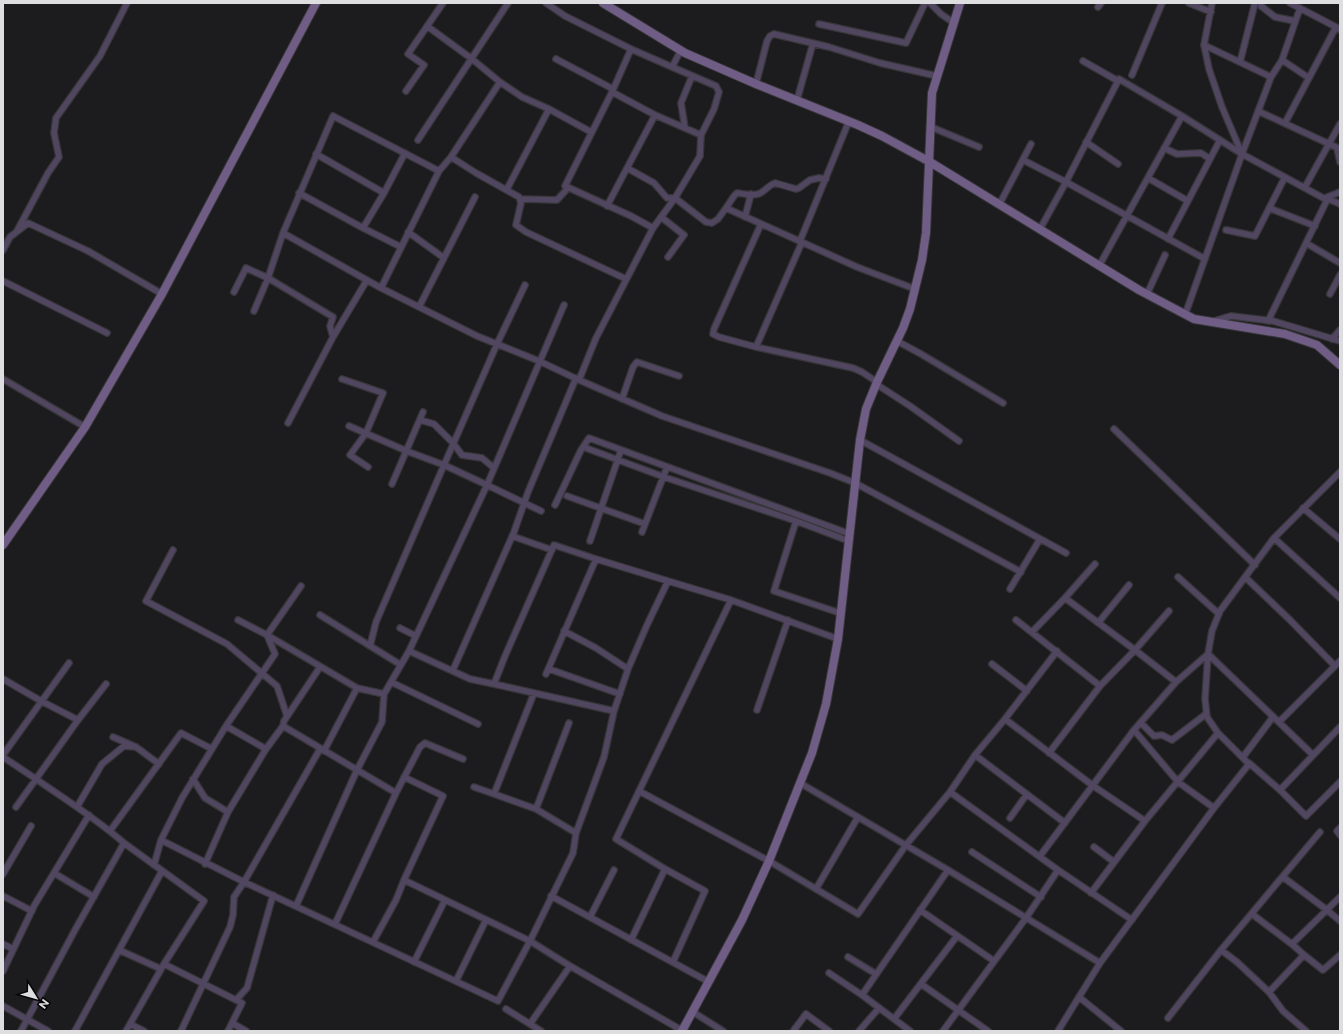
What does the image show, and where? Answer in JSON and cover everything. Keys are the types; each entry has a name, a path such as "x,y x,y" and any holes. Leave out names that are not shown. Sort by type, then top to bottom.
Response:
{"street":[{"path":"17,232 48,173 59,157 54,133 56,118 100,56 127,3"},
{"path":"3,545 85,427 162,294 316,3"},
{"path":"406,91 424,66 408,54 443,3"},
{"path":"418,140 508,3"},
{"path":"453,670 512,536 528,492 596,338 653,228 675,198 700,156 700,135 714,109 719,92 716,86 631,49 565,16 546,3"},
{"path":"603,3 681,50 756,84 849,121 882,136 930,162 1099,266 1194,319 1286,334 1317,345 1340,365"},
{"path":"819,24 906,43 925,3"},
{"path":"930,3 941,14 954,23"},
{"path":"404,880 530,941 682,1031 742,920 769,861 812,753 826,704 838,639 860,440 866,409 897,342 910,309 922,260 926,233 932,92 960,3"},
{"path":"1132,75 1162,3"},
{"path":"1189,3 1211,12"},
{"path":"1212,3 1204,45 1208,69 1242,154"},
{"path":"1240,62 1255,3"},
{"path":"1262,3 1261,6 1275,17 1295,20"},
{"path":"1285,123 1338,29 1290,3"},
{"path":"1185,314 1258,111 1272,77 1282,60 1300,8"},
{"path":"427,26 522,97 549,109 592,132"},
{"path":"756,84 767,41 770,36 777,34 880,63 937,76"},
{"path":"797,100 813,43"},
{"path":"1204,45 1272,77"},
{"path":"631,49 613,90 565,186 631,216 653,228"},
{"path":"672,67 681,50"},
{"path":"556,59 655,115 700,135"},
{"path":"1282,60 1309,78"},
{"path":"1083,61 1118,82"},
{"path":"684,128 681,103 692,76"},
{"path":"1040,230 1119,79 1182,116 1242,154 1325,198 1340,204"},
{"path":"382,288 439,170 451,157 500,82"},
{"path":"507,189 549,109"},
{"path":"1258,111 1338,149 1340,162"},
{"path":"608,206 655,115"},
{"path":"254,311 268,278 283,233 299,193 332,116 439,170"},
{"path":"1099,266 1182,116"},
{"path":"756,347 801,242 849,121"},
{"path":"1305,187 1340,124"},
{"path":"931,127 979,147"},
{"path":"1168,239 1220,140"},
{"path":"1086,142 1118,164"},
{"path":"999,204 1031,144"},
{"path":"1164,148 1177,154 1201,153 1210,159"},
{"path":"316,154 384,193"},
{"path":"363,228 405,154"},
{"path":"451,157 476,173 507,189 521,199 557,200 568,188"},
{"path":"1023,160 1066,182 1205,259"},
{"path":"627,168 654,183 667,198 675,198 706,222 712,223 718,219 737,193 756,195 762,194 769,186 775,183 796,189 810,180 819,178 826,179"},
{"path":"1226,230 1255,236 1285,177"},
{"path":"1148,178 1188,201"},
{"path":"1325,198 1340,192"},
{"path":"299,193 401,247"},
{"path":"745,217 751,194"},
{"path":"419,307 475,197"},
{"path":"1268,321 1315,226 1327,200 1325,198"},
{"path":"521,199 516,225 526,232 626,279"},
{"path":"726,208 857,267 915,289"},
{"path":"1269,208 1315,226"},
{"path":"661,217 684,235 668,257"},
{"path":"3,250 10,237 28,223 88,251 162,294"},
{"path":"761,224 713,334 756,347 853,368 862,372 959,441"},
{"path":"408,232 444,258"},
{"path":"283,233 382,288 477,336 539,361 662,416 830,472 855,482 1020,572"},
{"path":"1306,243 1340,263"},
{"path":"1147,294 1165,255"},
{"path":"234,292 246,268 268,278 333,317 330,326 334,337"},
{"path":"1330,294 1340,275"},
{"path":"288,423 334,337 367,280"},
{"path":"3,281 107,333"},
{"path":"370,646 376,622 453,443 525,285"},
{"path":"296,906 357,770 382,722 384,694 409,651 488,485 539,361 564,305"},
{"path":"1211,322 1231,316 1268,321 1340,341"},
{"path":"1332,339 1340,330"},
{"path":"897,342 921,354 1003,403"},
{"path":"622,399 637,362 679,376"},
{"path":"3,379 85,427"},
{"path":"342,379 383,393 366,433 350,455 368,467"},
{"path":"392,484 423,412"},
{"path":"420,420 434,424 453,443 462,455 482,458 494,468"},
{"path":"349,426 406,451 444,465 541,511"},
{"path":"1114,429 1255,565"},
{"path":"555,505 588,438 849,537"},
{"path":"860,440 1066,553"},
{"path":"586,448 664,477 849,537"},
{"path":"590,541 621,450"},
{"path":"642,532 667,467"},
{"path":"1340,472 1274,538 1219,614 1212,631 1208,654 1205,699 1207,717 1218,733 1306,816 1340,782"},
{"path":"567,496 645,524"},
{"path":"1303,508 1340,539"},
{"path":"796,521 774,591 840,613"},
{"path":"512,536 552,550"},
{"path":"1274,538 1340,598"},
{"path":"1010,589 1040,539"},
{"path":"494,684 554,545 731,600 838,639"},
{"path":"173,550 146,601 227,644 277,686 287,716"},
{"path":"596,558 547,671 620,694"},
{"path":"1032,632 1095,564"},
{"path":"1178,577 1219,614"},
{"path":"1246,578 1335,666"},
{"path":"161,840 206,864 498,1001 530,941 573,853 576,833 604,757 614,711 628,669 647,624 668,581"},
{"path":"1098,623 1129,585"},
{"path":"267,635 301,586"},
{"path":"1065,598 1176,682"},
{"path":"673,962 705,891 616,839 731,600"},
{"path":"1049,753 1100,686 1169,611"},
{"path":"320,615 401,665"},
{"path":"238,620 267,635 357,688 384,694"},
{"path":"757,710 788,620"},
{"path":"1016,620 1100,686"},
{"path":"400,628 416,636"},
{"path":"564,631 596,648 628,669"},
{"path":"154,865 161,840 182,798 226,726 275,654 267,635"},
{"path":"409,651 470,679 614,711"},
{"path":"638,791 769,861 858,914 906,845 950,792 975,755 1005,719 1057,651"},
{"path":"1040,856 1134,730 1176,682 1208,654"},
{"path":"1208,654 1313,755"},
{"path":"1279,722 1340,661"},
{"path":"68,663 3,756 89,815 124,843 204,901 163,966 126,1031"},
{"path":"992,664 1027,691"},
{"path":"206,864 228,812 266,749 283,726 287,716 320,667"},
{"path":"3,679 78,720"},
{"path":"391,682 478,724"},
{"path":"16,807 78,720 106,684"},
{"path":"181,1031 230,927 233,915 234,897 322,750 357,688"},
{"path":"494,794 534,693"},
{"path":"1141,723 1154,736 1162,735 1172,740 1206,714"},
{"path":"1243,757 1273,717"},
{"path":"1005,719 1092,785 1144,821"},
{"path":"536,809 569,723"},
{"path":"226,726 266,749"},
{"path":"283,726 396,793"},
{"path":"1280,790 1340,727"},
{"path":"1134,730 1178,782 1214,808"},
{"path":"110,831 181,733 212,749"},
{"path":"1091,893 1144,821 1218,733"},
{"path":"113,737 136,747 159,764"},
{"path":"335,924 396,793 420,747 425,743 463,759"},
{"path":"77,807 102,764 124,746 136,747"},
{"path":"975,755 1065,823"},
{"path":"1058,1031 1100,963 1249,763"},
{"path":"372,942 396,900 443,796 404,777"},
{"path":"193,779 205,798 228,812"},
{"path":"800,783 948,870 1100,963"},
{"path":"474,787 536,809 576,833"},
{"path":"950,792 1058,870 1132,920"},
{"path":"1010,818 1027,794"},
{"path":"3,971 32,911 89,815"},
{"path":"816,889 858,817"},
{"path":"3,874 31,826"},
{"path":"1340,828 1337,831 1340,835"},
{"path":"1168,1018 1221,950 1320,832"},
{"path":"21,1031 124,843"},
{"path":"1094,847 1114,862"},
{"path":"972,852 1040,896"},
{"path":"631,940 665,869"},
{"path":"590,917 614,870"},
{"path":"862,995 948,870"},
{"path":"943,1031 1026,918 1058,870"},
{"path":"75,1031 162,871"},
{"path":"54,872 94,897"},
{"path":"1283,877 1340,921"},
{"path":"236,1000 247,988 273,895"},
{"path":"3,896 32,911"},
{"path":"551,896 709,982"},
{"path":"1293,945 1340,897"},
{"path":"414,962 445,900"},
{"path":"920,910 994,961"},
{"path":"1252,914 1323,970 1340,955"},
{"path":"456,981 486,920"},
{"path":"894,1019 957,936"},
{"path":"3,944 13,950"},
{"path":"119,950 204,983 242,1003 228,1031"},
{"path":"1221,950 1237,962 1270,992 1283,1011 1304,1031"},
{"path":"1270,992 1304,955"},
{"path":"848,957 876,974"},
{"path":"530,1024 570,966"},
{"path":"829,972 910,1031"},
{"path":"921,984 988,1031"},
{"path":"1079,997 1119,1030"},
{"path":"3,1006 48,1031"},
{"path":"859,1031 879,1008"},
{"path":"506,1009 541,1031"},
{"path":"693,1012 723,1031"},
{"path":"794,1030 806,1014 829,1031"},
{"path":"232,1023 246,1031"},
{"path":"130,1024 144,1031"}]}
